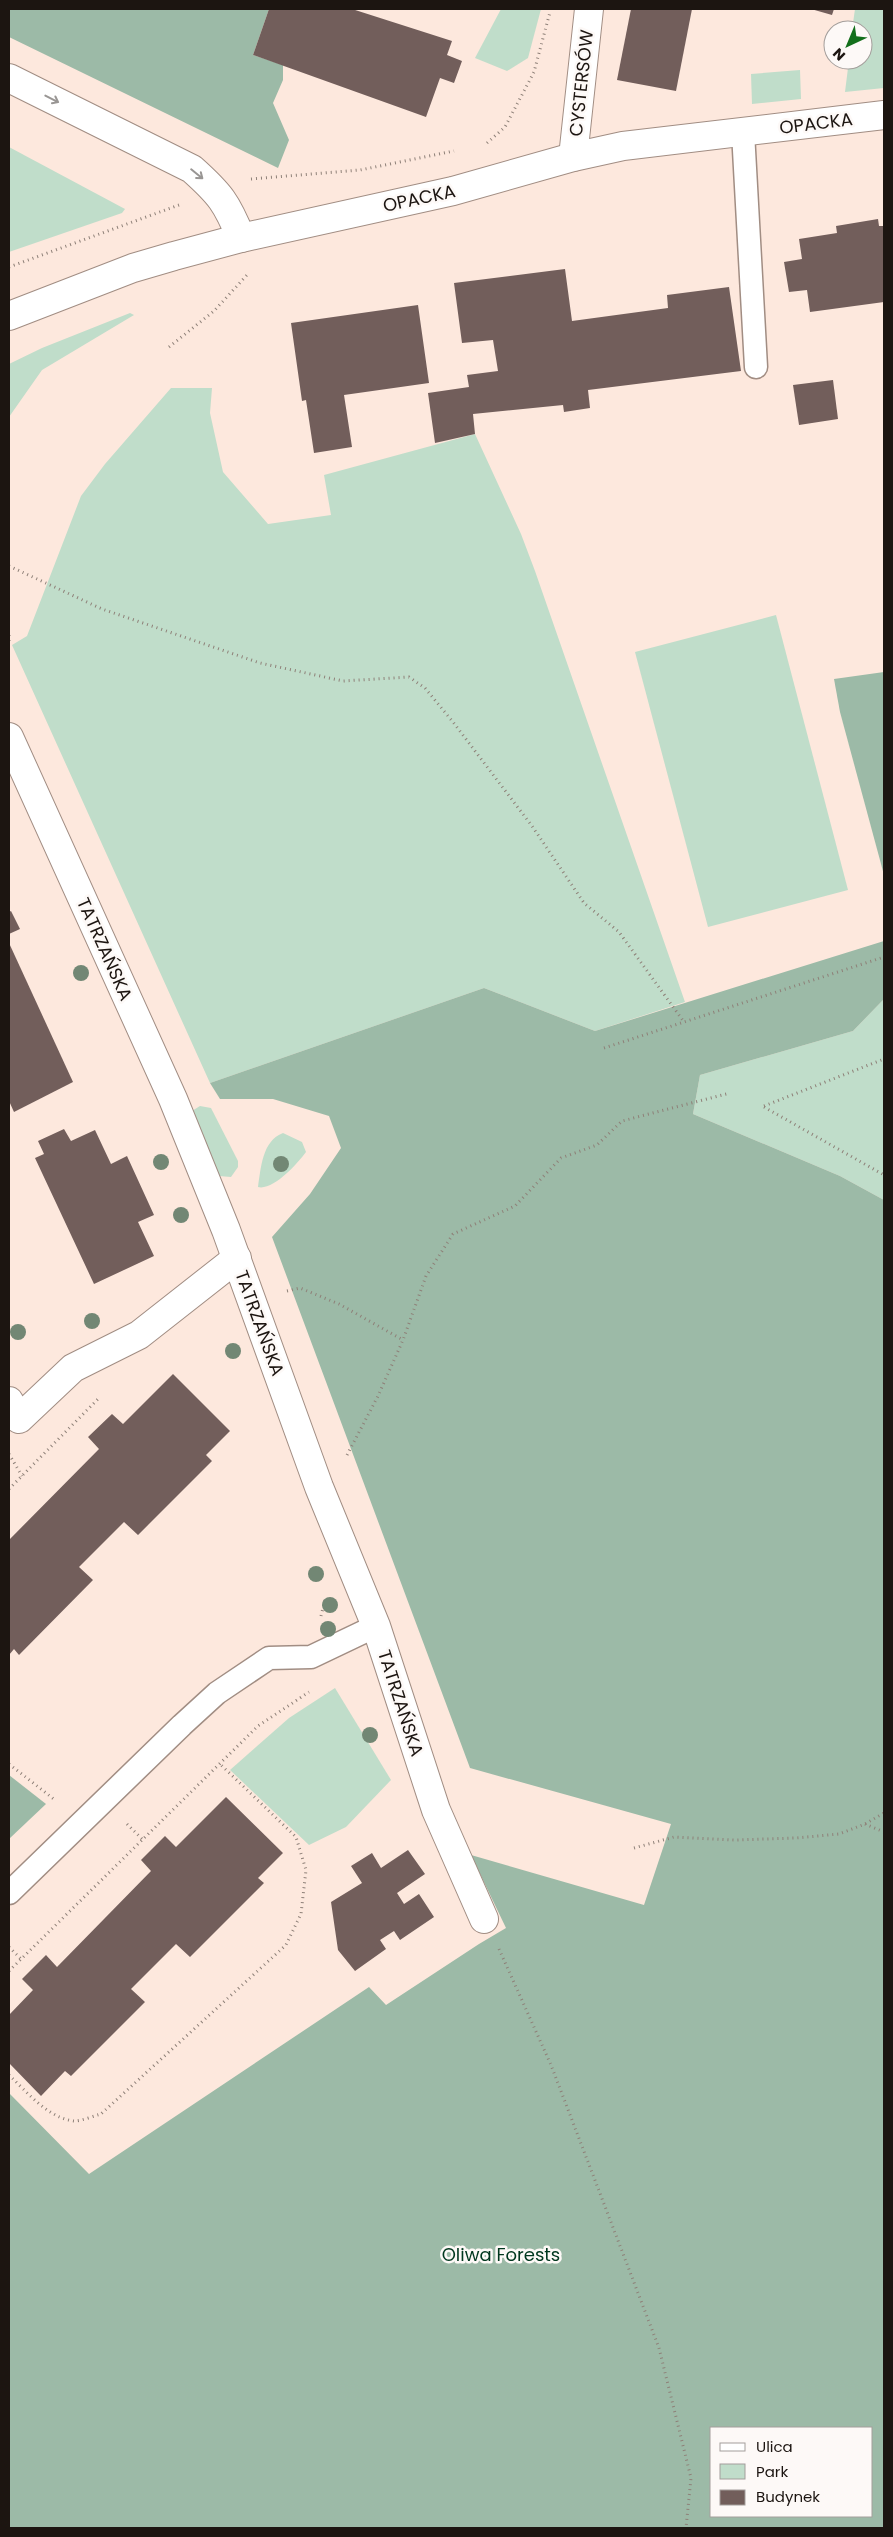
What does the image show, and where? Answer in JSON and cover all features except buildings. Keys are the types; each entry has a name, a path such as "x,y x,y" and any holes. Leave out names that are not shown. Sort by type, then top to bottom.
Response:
{"street":[{"name":"CYSTERSÓW","path":"573,157 589,9"},
{"path":"9,78 192,170 214,189 229,208 241,238"},
{"name":"OPACKA","path":"9,316 133,268 241,238 453,191 573,157 623,146 884,115"},
{"name":"TATRZAŃSKA","path":"9,738 173,1099 237,1258 319,1487 376,1626 436,1810 484,1919"},
{"path":"9,1401 19,1419 73,1368 139,1335 237,1258"}],"lane":[{"path":"743,132 756,367"},
{"path":"9,1894 182,1724 217,1693 270,1658 311,1657 376,1626"}],"path":[{"path":"480,148 505,127 534,72 551,9"},
{"path":"9,267 178,205 214,189 256,178 360,170 453,151 460,152"},
{"path":"169,347 214,311 252,269"},
{"path":"9,566 102,609 260,663 343,681 409,677 425,688 532,826 584,903 619,932 684,1022"},
{"path":"9,636 9,642"},
{"path":"604,1048 884,957"},
{"path":"884,1059 764,1106 884,1175"},
{"path":"319,1487 344,1460 378,1396 403,1340 426,1276 453,1234 515,1206 561,1158 597,1145 622,1121 730,1093"},
{"path":"253,1302 300,1288 339,1304 403,1340"},
{"path":"9,1454 22,1476"},
{"path":"9,1971 258,1726 316,1688"},
{"path":"9,2075 36,2101 58,2116 75,2121 101,2114 286,1945 301,1914 306,1870 296,1837 219,1763"},
{"path":"9,1764 83,1822"},
{"path":"634,1848 674,1837 743,1840 839,1834 865,1824 884,1812"},
{"path":"865,1824 884,1832"},
{"path":"484,1919 518,1987 551,2065 659,2348 691,2478 686,2528"},
{"path":"9,1947 21,1959"}],"green space":[{"path":"9,9 269,9 253,55 283,65 283,80 273,103 289,140 278,168 9,37"},
{"path":"501,9 541,9 528,58 507,71 475,58"},
{"path":"855,9 884,9 884,88 845,92 848,70 873,70 873,20 853,20"},
{"path":"800,70 801,99 752,104 751,74"},
{"path":"9,147 125,209 122,213 9,252"},
{"path":"130,313 134,315 42,370 9,417 9,364 42,348"},
{"path":"171,388 212,388 210,413 223,472 268,524 331,515 324,475 475,434 521,534 535,571 685,1002 595,1031 484,988 210,1083 12,645 27,636 81,496 105,464"},
{"path":"776,615 848,890 708,927 635,652"},
{"path":"884,672 884,875 840,712 834,679"},
{"name":"Oliwa Forests","path":"884,941 884,999 853,1031 700,1075 693,1114 840,1176 884,1200 884,2528 9,2528 9,2093 89,2174 369,1987 386,2005 506,1928 471,1855 644,1905 671,1824 470,1768 272,1237 310,1194 341,1148 329,1116 273,1099 220,1099 210,1083 484,988 595,1031"},
{"path":"884,999 884,1200 840,1176 693,1114 700,1075 853,1031"},
{"path":"200,1106 211,1108 238,1161 238,1167 231,1177 219,1176 213,1170 192,1111"},
{"path":"283,1133 302,1142 306,1152 278,1181 271,1185 258,1187 267,1149 276,1137"},
{"path":"335,1688 391,1780 346,1827 309,1845 230,1770 289,1718"},
{"path":"9,1775 46,1804 9,1839"}]}
